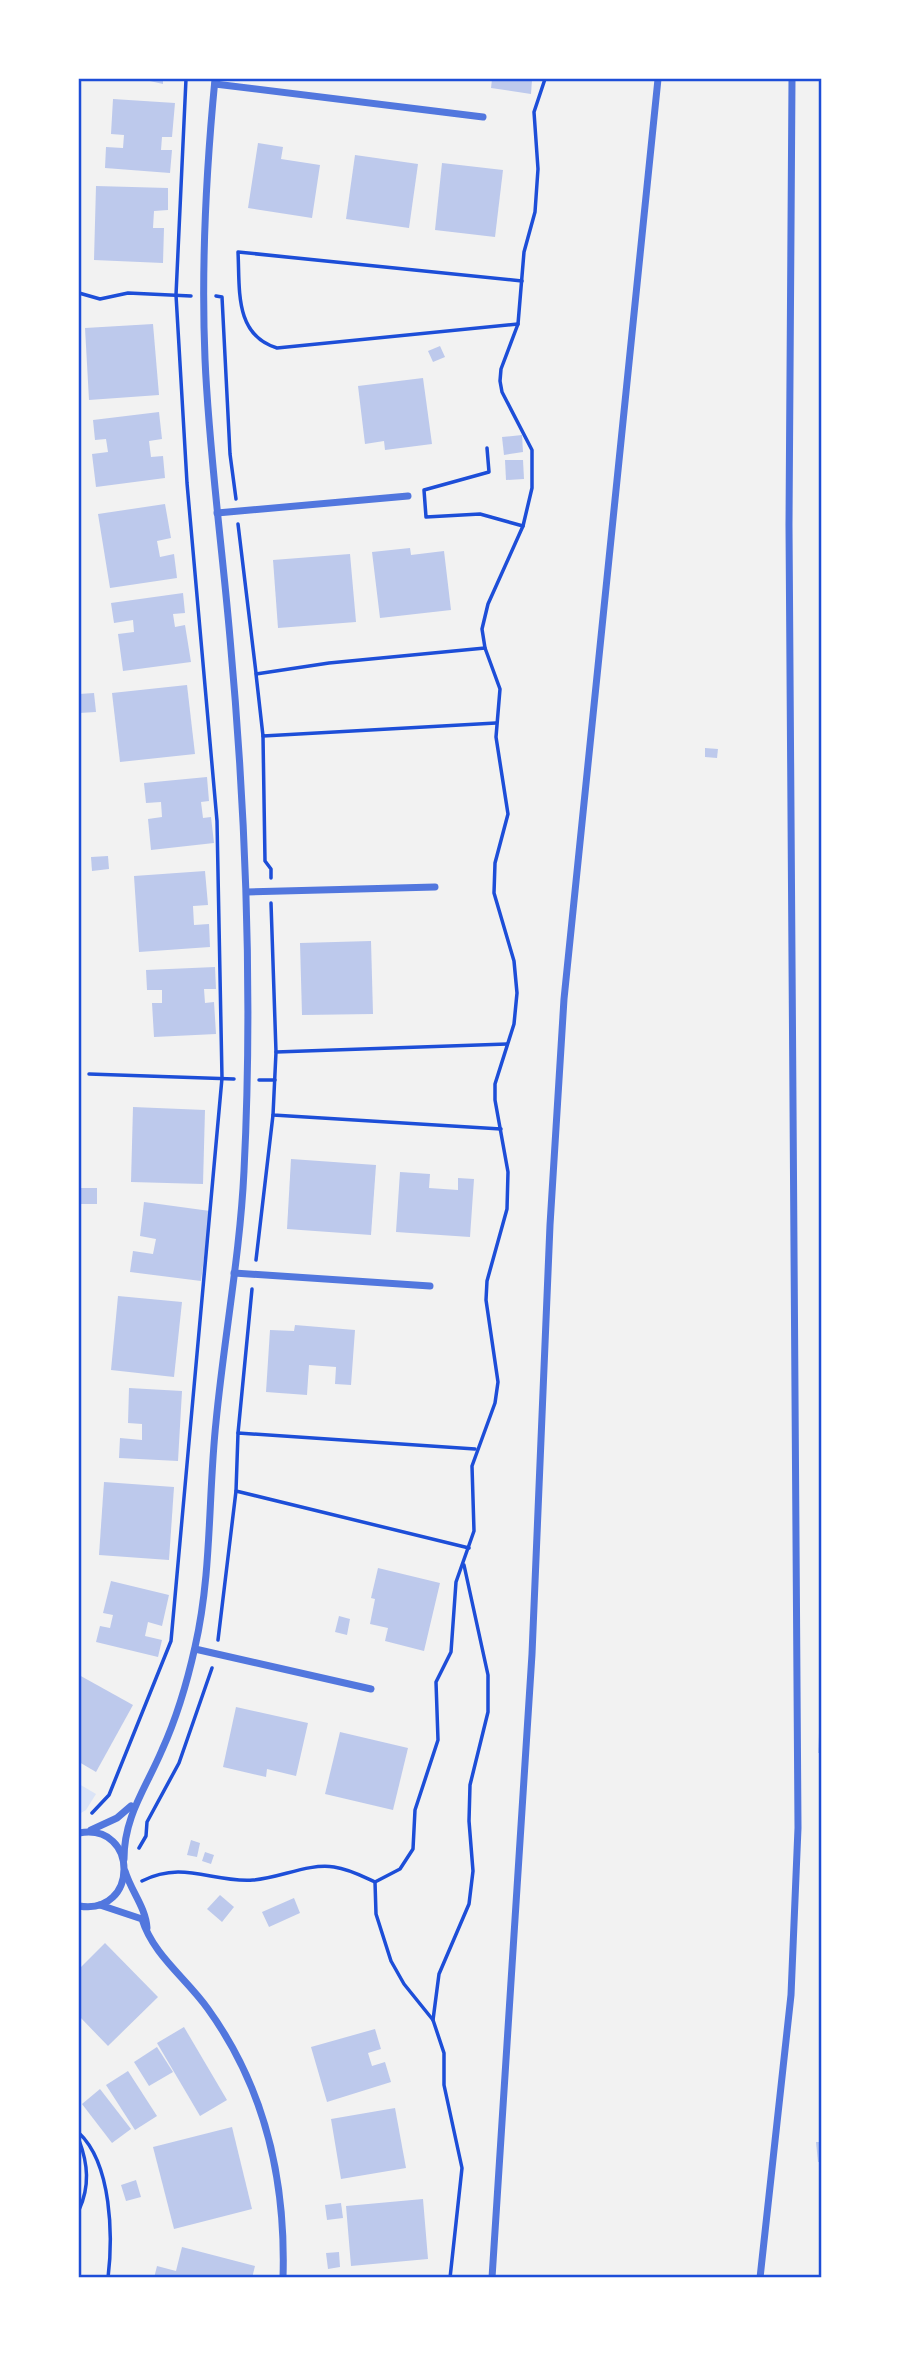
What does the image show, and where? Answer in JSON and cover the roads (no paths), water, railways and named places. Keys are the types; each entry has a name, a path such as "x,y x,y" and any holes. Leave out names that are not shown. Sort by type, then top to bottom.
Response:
{"street":[{"path":"492,2278 532,1654 550,1225 564,999 658,79"},
{"path":"760,2278 791,1995 798,1828 789,566 792,79"},
{"path":"148,1939 147,1916 130,1887 125,1871 125,1836 134,1803 171,1731 195,1649 206,1582 215,1427 244,1178 248,1079 250,987 247,892 203,296 208,153 215,81 483,117"},
{"path":"217,513 408,496"},
{"path":"247,892 435,887"},
{"path":"233,1273 430,1286"},
{"path":"195,1649 371,1689"},
{"path":"82,1833 117,1818 134,1803"},
{"path":"82,1833 96,1833 113,1842 124,1859"},
{"path":"100,1905 118,1892 125,1871"},
{"path":"80,1907 100,1905 142,1919 148,1939 207,2008 231,2044 251,2083 266,2124 282,2209 283,2278"}]}
